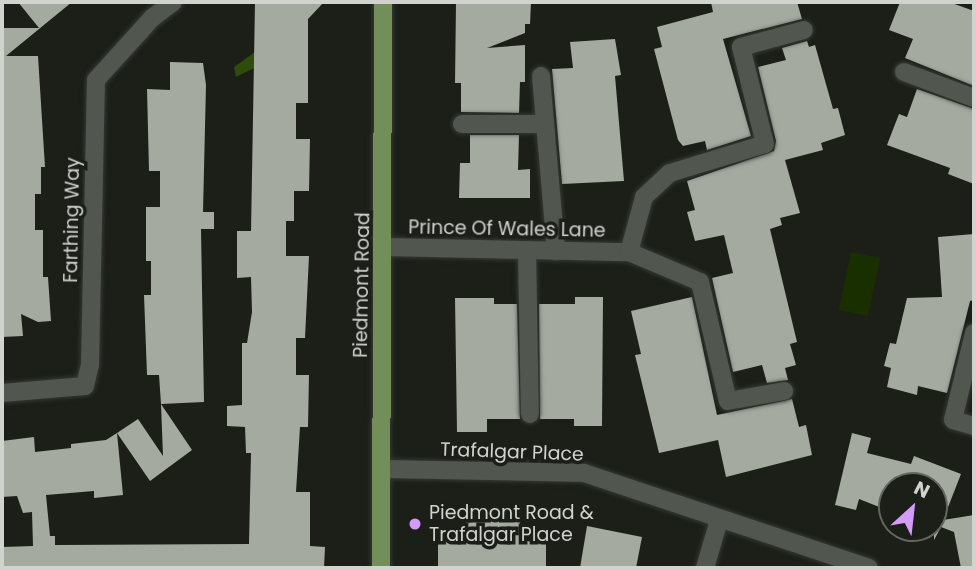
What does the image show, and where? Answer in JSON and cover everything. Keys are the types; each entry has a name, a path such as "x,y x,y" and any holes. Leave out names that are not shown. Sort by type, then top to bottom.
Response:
{"main road":[{"name":"Piedmont Road","path":"381,568 383,2"}],"street":[{"name":"Farthing Way","path":"2,393 85,386 90,365 96,80 152,18 173,2"},
{"path":"784,391 728,401 699,282 629,252 644,197 670,173 765,144 741,47 804,30"},
{"path":"904,72 974,98"},
{"path":"541,76 556,251"},
{"path":"462,124 545,124"},
{"name":"Prince Of Wales Lane","path":"384,247 629,252"},
{"path":"527,250 530,414"},
{"path":"974,333 953,420 974,426"},
{"name":"Trafalgar Place","path":"381,469 584,473 869,568"},
{"path":"705,568 719,520"}],"shaded area":[{"path":"255,52 258,66 236,77 234,67"},
{"path":"851,252 880,258 868,316 839,310"}],"building":[{"path":"18,2 72,2 6,56 38,56 45,167 41,167 41,194 35,194 35,230 43,230 43,277 48,277 51,321 38,322 21,314 23,336 2,337 2,28 39,28"},
{"path":"255,2 324,2 308,19 308,103 296,103 296,139 310,139 309,191 294,191 294,221 286,221 286,256 309,256 305,338 296,338 296,375 309,375 308,427 300,427 296,492 310,492 310,546 325,547 324,568 2,568 2,547 33,546 32,512 23,513 17,496 2,497 2,441 34,437 35,452 106,440 117,433 123,495 94,498 94,491 46,495 50,536 55,536 55,545 249,544 251,453 246,453 245,427 227,426 227,406 242,405 242,343 247,343 252,312 251,277 237,278 237,231 251,231"},
{"path":"456,2 531,2 530,24 525,24 525,33 487,48 525,45 525,82 520,82 519,113 461,112 461,83 455,83"},
{"path":"711,2 797,2 802,19 723,39 751,136 707,150 705,141 683,146 678,140 654,49 662,47 657,27 713,12"},
{"path":"900,2 949,2 974,11 974,86 905,58 913,39 889,30"},
{"path":"615,39 621,75 615,76 624,181 562,184 552,69 573,68 570,42"},
{"path":"807,41 809,47 815,45 833,109 838,108 845,135 821,143 823,150 785,160 800,213 780,218 782,225 770,229 797,342 790,344 796,365 785,368 788,380 767,383 762,365 733,372 712,278 733,273 724,235 695,241 687,212 695,210 687,181 774,151 776,141 758,67 786,60 782,48"},
{"path":"170,62 203,63 206,85 203,212 214,212 214,229 201,229 204,402 161,404 159,375 147,375 144,295 151,295 151,261 146,261 146,207 160,207 160,171 149,171 147,89 170,90"},
{"path":"917,89 974,109 974,184 948,174 950,168 887,145 899,114 907,117"},
{"path":"470,135 519,135 518,170 530,169 530,198 459,198 460,163 470,163"},
{"path":"974,234 974,300 970,301 947,393 918,386 917,395 887,387 891,368 884,366 890,343 896,344 907,298 942,297 938,237"},
{"path":"575,297 603,297 602,426 574,426 574,419 540,419 539,304 575,304"},
{"path":"692,297 717,415 792,399 799,427 806,425 812,455 726,477 718,440 659,453 635,355 641,354 631,311"},
{"path":"455,298 494,298 494,304 517,304 520,419 487,419 487,432 457,432"},
{"path":"161,404 192,450 150,481 117,433 138,419 163,456"},
{"path":"852,433 871,438 867,453 911,464 914,456 961,474 948,507 948,472 878,472 878,506 859,499 856,510 835,505"},
{"path":"974,515 974,568 961,568 954,532 948,530 948,519"},
{"path":"520,520 520,540 546,544 546,568 438,568 438,534 466,534 466,521"},
{"path":"587,526 642,537 636,568 580,568"}],"place":[{"name":"Piedmont Road & Trafalgar Place","path":"415,524"}]}
